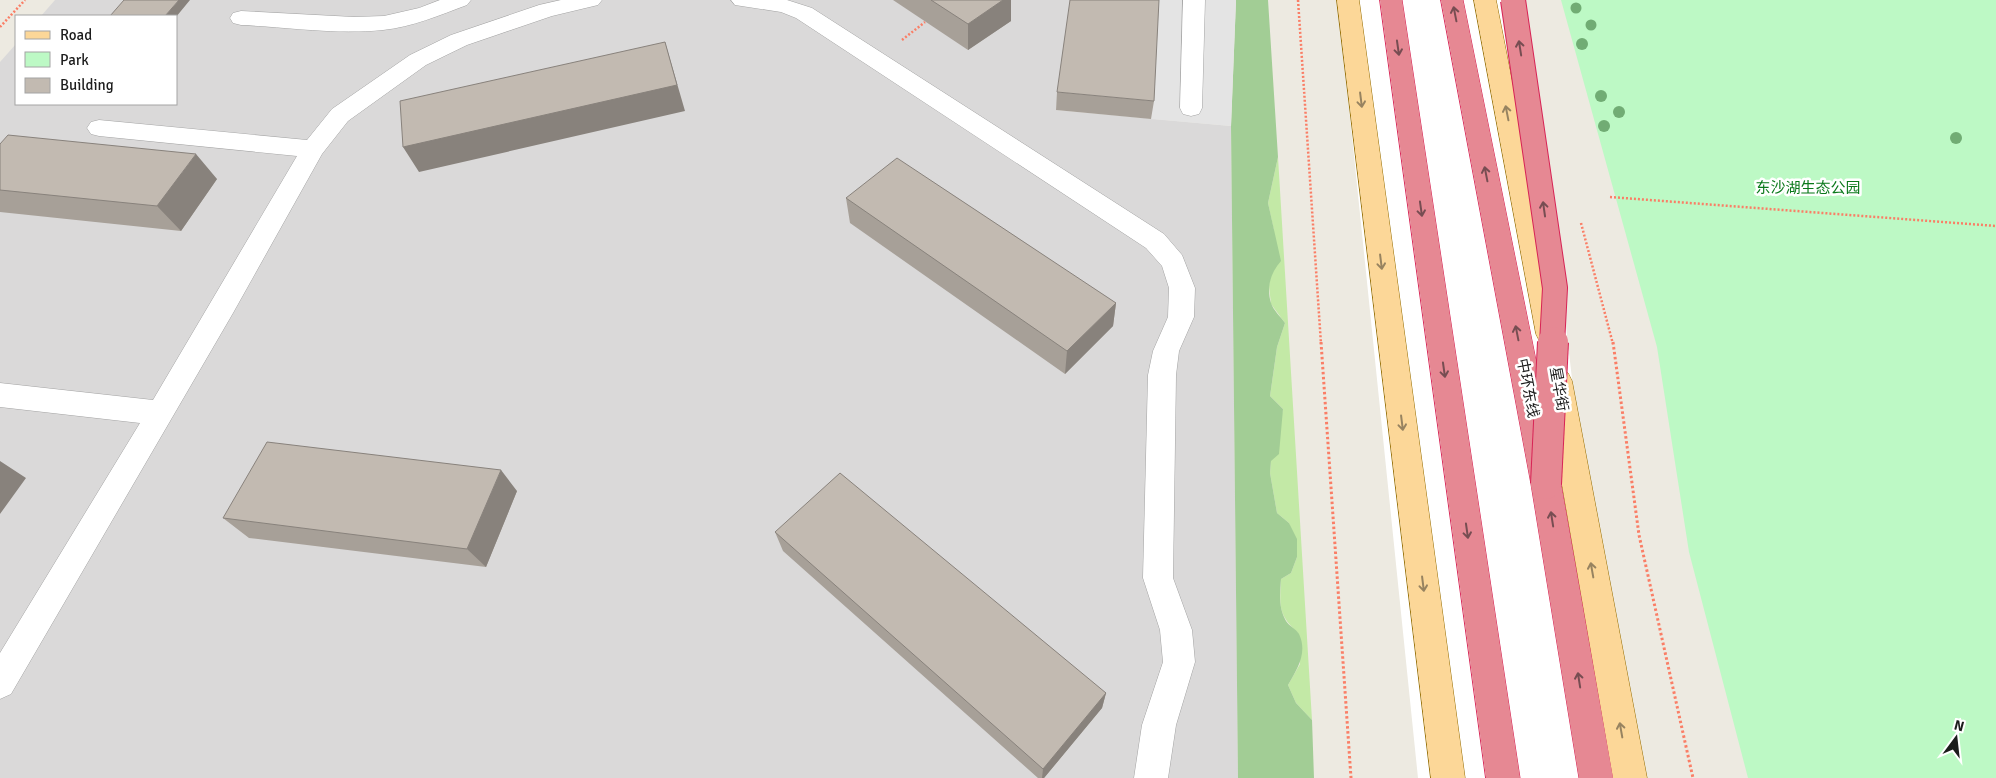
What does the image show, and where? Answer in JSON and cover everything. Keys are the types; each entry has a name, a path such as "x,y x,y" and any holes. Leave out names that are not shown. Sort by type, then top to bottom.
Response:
{"highway":[{"path":"1391,0 1503,778"},
{"name":"中环东线","path":"1452,0 1546,484 1596,778"},
{"path":"1512,0 1555,288 1546,484"}],"main road":[{"path":"1348,0 1448,778"},
{"name":"星华街","path":"1485,0 1527,213 1630,778"}],"street":[{"path":"0,682 9,653 160,413 224,306 313,149 340,115 375,88 418,60 459,40 547,10 591,0"},
{"path":"742,0 784,6 804,13 1154,240 1173,262 1182,288 1181,317 1166,351 1162,375 1158,578 1176,630 1178,662 1159,725 1151,778"},
{"path":"1191,108 1194,0"},
{"path":"241,18 354,24 384,23 405,20 451,4 459,40"},
{"path":"99,128 313,149"},
{"path":"0,396 160,413"}],"path":[{"path":"0,27 25,0"},
{"path":"1298,0 1351,778"},
{"path":"1610,198 1996,226"},
{"path":"1581,221 1614,346 1639,534 1692,778"}],"shaded area":[{"path":"55,0 1071,0 1056,110 1231,126 1238,778 0,778 0,62 15,45 15,105 178,105 178,15 42,15"},
{"path":"1157,0 1236,0 1231,126 1151,119"}],"green space":[{"path":"1236,0 1268,0 1278,157 1268,203 1281,261 1272,275 1269,291 1272,306 1285,323 1277,347 1270,396 1283,409 1279,454 1271,461 1270,473 1277,513 1289,523 1297,539 1297,557 1291,573 1281,579 1280,600 1286,621 1298,632 1301,641 1302,654 1300,661 1288,685 1296,703 1312,720 1314,778 1238,778 1231,126"},
{"name":"东沙湖生态公园","path":"1561,0 1996,0 1996,778 1748,778 1689,552 1657,347"},
{"path":"1278,157 1312,720 1296,703 1288,685 1300,664 1298,633 1286,620 1281,609 1281,579 1291,573 1297,557 1289,523 1277,513 1270,473 1283,409 1270,396 1277,347 1285,323 1271,304 1269,286 1274,231 1268,203"}],"pier":[{"path":"1338,0 1511,0 1553,213 1579,440 1600,705 1613,778 1418,778"}],"building":[{"path":"124,0 179,0 166,15 111,15"},
{"path":"931,0 1003,0 968,24"},
{"path":"1070,0 1159,0 1154,101 1057,92"},
{"path":"665,42 677,85 403,147 400,101"},
{"path":"8,135 196,154 157,206 0,190 0,144"},
{"path":"897,158 1116,303 1067,351 846,198"},
{"path":"267,442 501,470 467,549 223,518"},
{"path":"840,473 1106,693 1043,769 775,532"}]}
